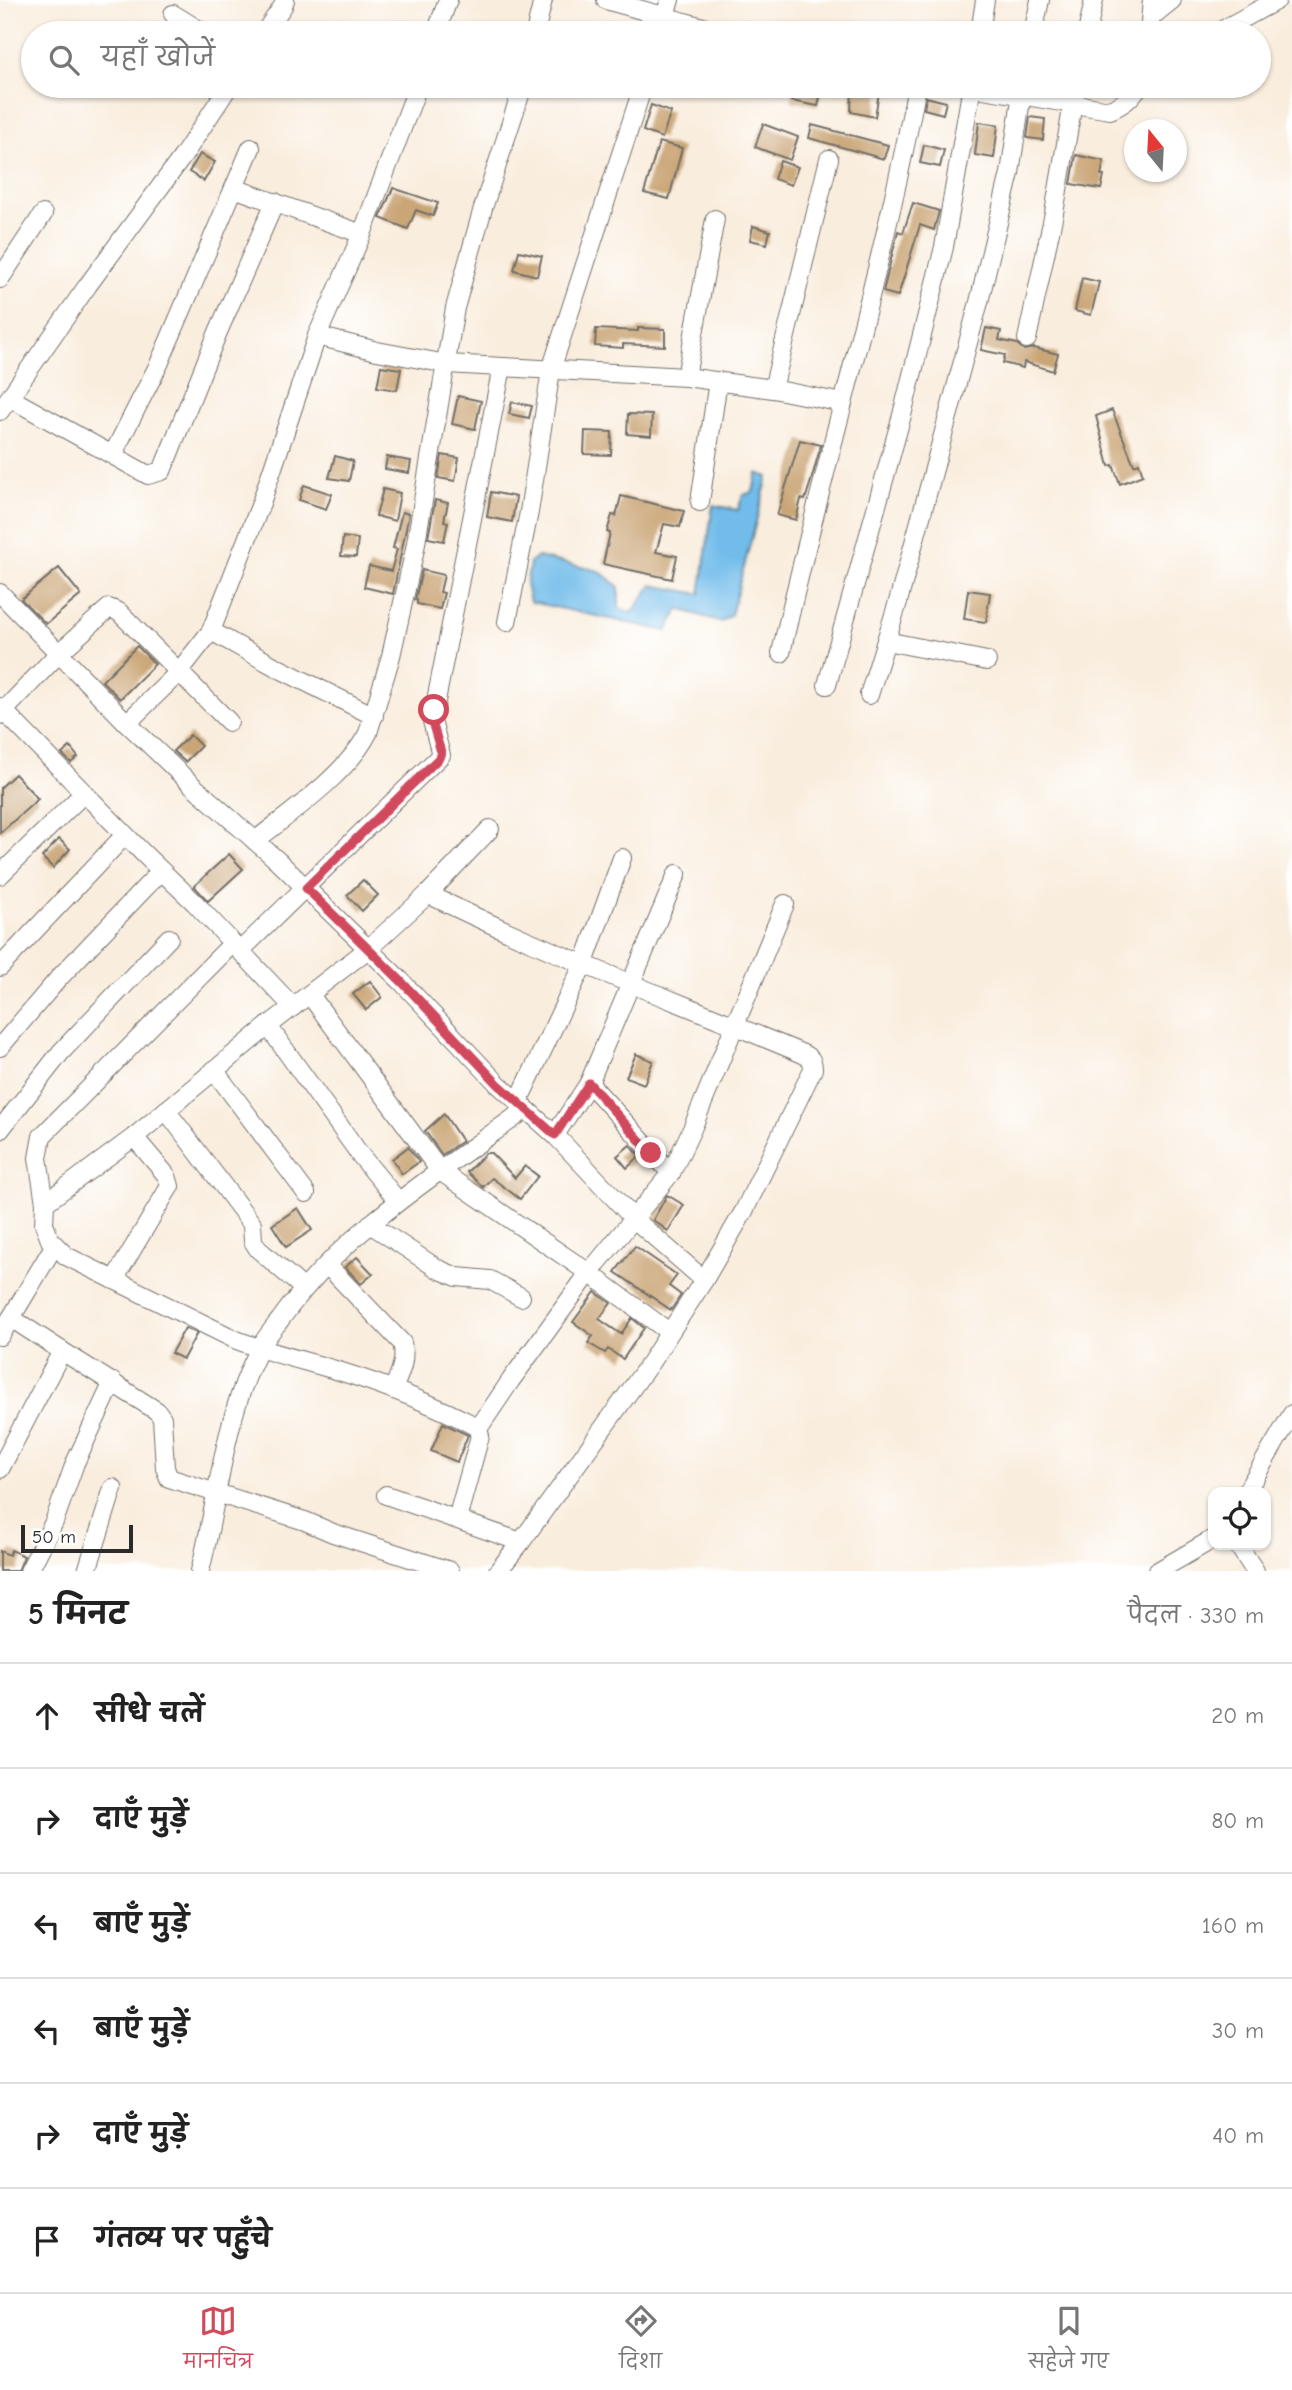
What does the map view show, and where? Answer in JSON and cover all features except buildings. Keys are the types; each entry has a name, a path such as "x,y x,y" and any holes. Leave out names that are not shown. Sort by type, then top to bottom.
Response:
{"street":[{"path":"272,21 285,0"},
{"path":"440,21 448,0"},
{"path":"538,21 543,0"},
{"path":"606,0 664,17"},
{"path":"982,21 985,0"},
{"path":"1036,21 1040,0"},
{"path":"1090,21 1094,0"},
{"path":"1151,17 1172,0"},
{"path":"1239,21 1277,0"},
{"path":"173,14 184,21"},
{"path":"221,98 183,156 5,404 113,454 148,475 162,471 218,332 275,202"},
{"path":"127,723 178,673 211,631 260,506 317,336 362,234 413,98"},
{"path":"255,841 313,794 350,759 362,745 374,716 391,656 415,549 455,308 479,220 519,98"},
{"path":"507,622 529,512 551,370 639,98"},
{"path":"781,653 891,211 915,98"},
{"path":"827,685 902,415 944,247 956,190 968,98"},
{"path":"869,695 990,255 1010,173 1021,98"},
{"path":"1047,98 1072,105 1110,110 1130,98"},
{"path":"1027,339 1054,213 1073,98"},
{"path":"113,454 159,364 251,148"},
{"path":"773,390 829,159"},
{"path":"234,188 362,234"},
{"path":"0,279 43,214"},
{"path":"686,377 715,219"},
{"path":"317,336 447,364 686,377 843,403"},
{"path":"457,1519 480,1436 474,1425 393,1390 234,1339 66,1256 54,1246 46,1233 38,1158 42,1136 236,948 306,888 441,755 432,722 502,367"},
{"path":"701,502 718,381"},
{"path":"0,593 127,723 368,949 555,1135 634,1219 704,1280"},
{"path":"229,722 119,612 109,608 1,711 195,903 293,1007"},
{"path":"211,631 374,716"},
{"path":"886,641 987,661"},
{"path":"0,875 84,793"},
{"path":"44,1203 134,1137 268,1026 368,949 428,894 490,828"},
{"path":"0,967 125,835"},
{"path":"200,1571 211,1526 223,1451 259,1349 303,1288 370,1224 522,1105 584,963 622,858"},
{"path":"0,1047 59,978 161,871"},
{"path":"555,1135 589,1083 677,874"},
{"path":"428,894 631,984 803,1054 810,1058 813,1069 744,1211 704,1280 498,1571"},
{"path":"478,1429 589,1273 671,1173 692,1129 785,904"},
{"path":"0,1130 61,1052 169,939"},
{"path":"310,995 440,1171 589,1273 669,1332"},
{"path":"268,1026 361,1156 398,1201"},
{"path":"214,1070 306,1193"},
{"path":"589,1083 671,1173"},
{"path":"166,1110 252,1224 253,1241 258,1249 303,1288"},
{"path":"114,1280 170,1186 167,1176 134,1137"},
{"path":"370,1224 438,1269 457,1277 490,1280 521,1297"},
{"path":"0,1336 54,1246"},
{"path":"327,1265 402,1343 404,1362 393,1390"},
{"path":"11,1318 152,1406 162,1418 165,1468 169,1478 450,1571"},
{"path":"0,1469 62,1351"},
{"path":"29,1571 54,1522 75,1463 113,1382"},
{"path":"1248,1487 1292,1414"},
{"path":"87,1571 113,1488"},
{"path":"386,1495 521,1542"},
{"path":"1158,1571 1208,1542"},
{"path":"1241,1550 1255,1571"}],"water":[{"path":"757,473 768,477 731,615 721,622 679,609 667,631 530,602 526,585 530,563 538,557 599,571 619,587 619,608 632,613 652,585 700,594 713,505 738,510 743,495 753,492"}],"route":[{"path":"434,710 432,722 441,752 439,758 306,888 401,981 498,1084 555,1135 589,1083 651,1153"}]}
